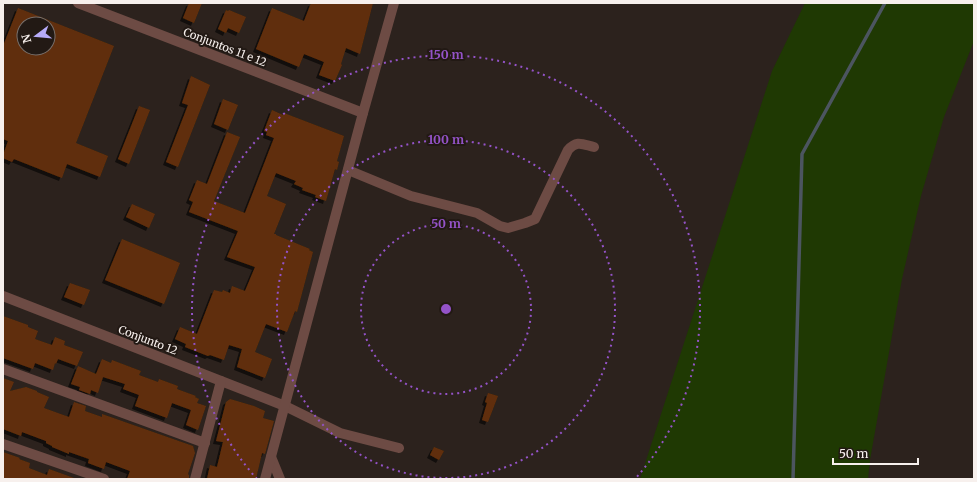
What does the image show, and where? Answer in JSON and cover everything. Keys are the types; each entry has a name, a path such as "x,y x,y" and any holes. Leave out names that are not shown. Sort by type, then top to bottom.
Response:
{"street":[{"name":"Conjuntos 11 e 12","path":"78,3 363,113"},
{"path":"266,479 363,113 394,3"},
{"path":"348,170 411,196 478,213 500,226 508,228 536,219 568,150 573,145 580,143 594,147"},
{"name":"Conjunto 12","path":"3,296 285,406 340,433 399,448"},
{"path":"3,369 204,442"},
{"path":"195,479 221,381"},
{"path":"3,444 104,479"},
{"path":"271,457 280,479"}],"green space":[{"path":"805,3 974,3 974,41 944,117 921,196 902,279 870,460 868,479 640,479 772,71"}],"building":[{"path":"189,3 202,3 194,23 183,18"},
{"path":"311,3 373,3 360,54 346,48 341,64 342,65 335,81 319,75 324,62 304,54 299,67 256,49 272,8 304,21"},
{"path":"18,8 38,16 16,16 16,56 56,56 56,23 114,46 76,143 108,156 100,177 67,164 62,178 14,159 12,162 3,158 8,141 3,139 3,46"},
{"path":"226,10 246,17 239,33 228,28 226,33 218,29"},
{"path":"191,76 210,85 178,167 166,162 188,105 182,103"},
{"path":"223,99 238,105 228,130 214,124"},
{"path":"139,106 150,110 129,164 118,159"},
{"path":"272,110 283,115 284,113 344,136 337,161 339,162 337,170 335,169 326,201 315,197 316,195 302,190 303,188 294,184 296,181 276,173 267,196 286,204 274,234 310,249 309,250 313,252 297,312 295,311 287,332 266,324 255,352 272,359 265,378 237,367 242,349 229,345 224,360 210,355 208,356 185,347 186,344 175,339 180,327 197,334 214,290 222,292 223,290 230,293 232,286 245,291 255,267 227,257 238,231 189,212 193,202 189,200 197,180 207,184 227,132 240,137 214,201 245,213 274,138 266,135 267,132 264,131"},
{"path":"132,204 155,214 149,228 126,217"},
{"path":"122,239 180,263 164,304 105,280"},
{"path":"70,283 90,290 84,305 64,297"},
{"path":"3,316 28,325 28,327 38,331 35,339 52,345 55,337 65,341 64,345 83,352 77,366 58,359 53,370 35,363 33,369 3,358"},
{"path":"102,359 111,363 112,360 141,371 139,375 158,382 159,379 178,386 177,389 196,396 195,397 199,399 197,403 206,406 198,430 186,425 191,410 172,403 167,418 135,406 139,395 123,389 125,384 103,377 98,393 91,390 90,394 79,390 80,387 71,384 78,366 96,374"},
{"path":"3,378 14,382 10,391 26,387 37,391 49,397 44,408 69,417 74,402 86,406 85,411 102,417 102,414 193,446 195,453 188,474 189,479 127,479 130,471 106,462 104,469 88,463 89,459 69,452 69,454 52,447 46,443 46,441 22,432 21,436 3,429"},
{"path":"488,393 498,396 488,422 482,420"},
{"path":"230,399 265,411 263,418 274,421 265,454 262,453 256,479 207,479 210,465 217,467 223,442 216,441 226,402"},
{"path":"434,447 444,451 439,460 430,455"},
{"path":"3,452 30,463 29,468 47,475 49,469 74,479 3,479"}],"waterway":[{"path":"793,479 802,154 885,3"}]}
